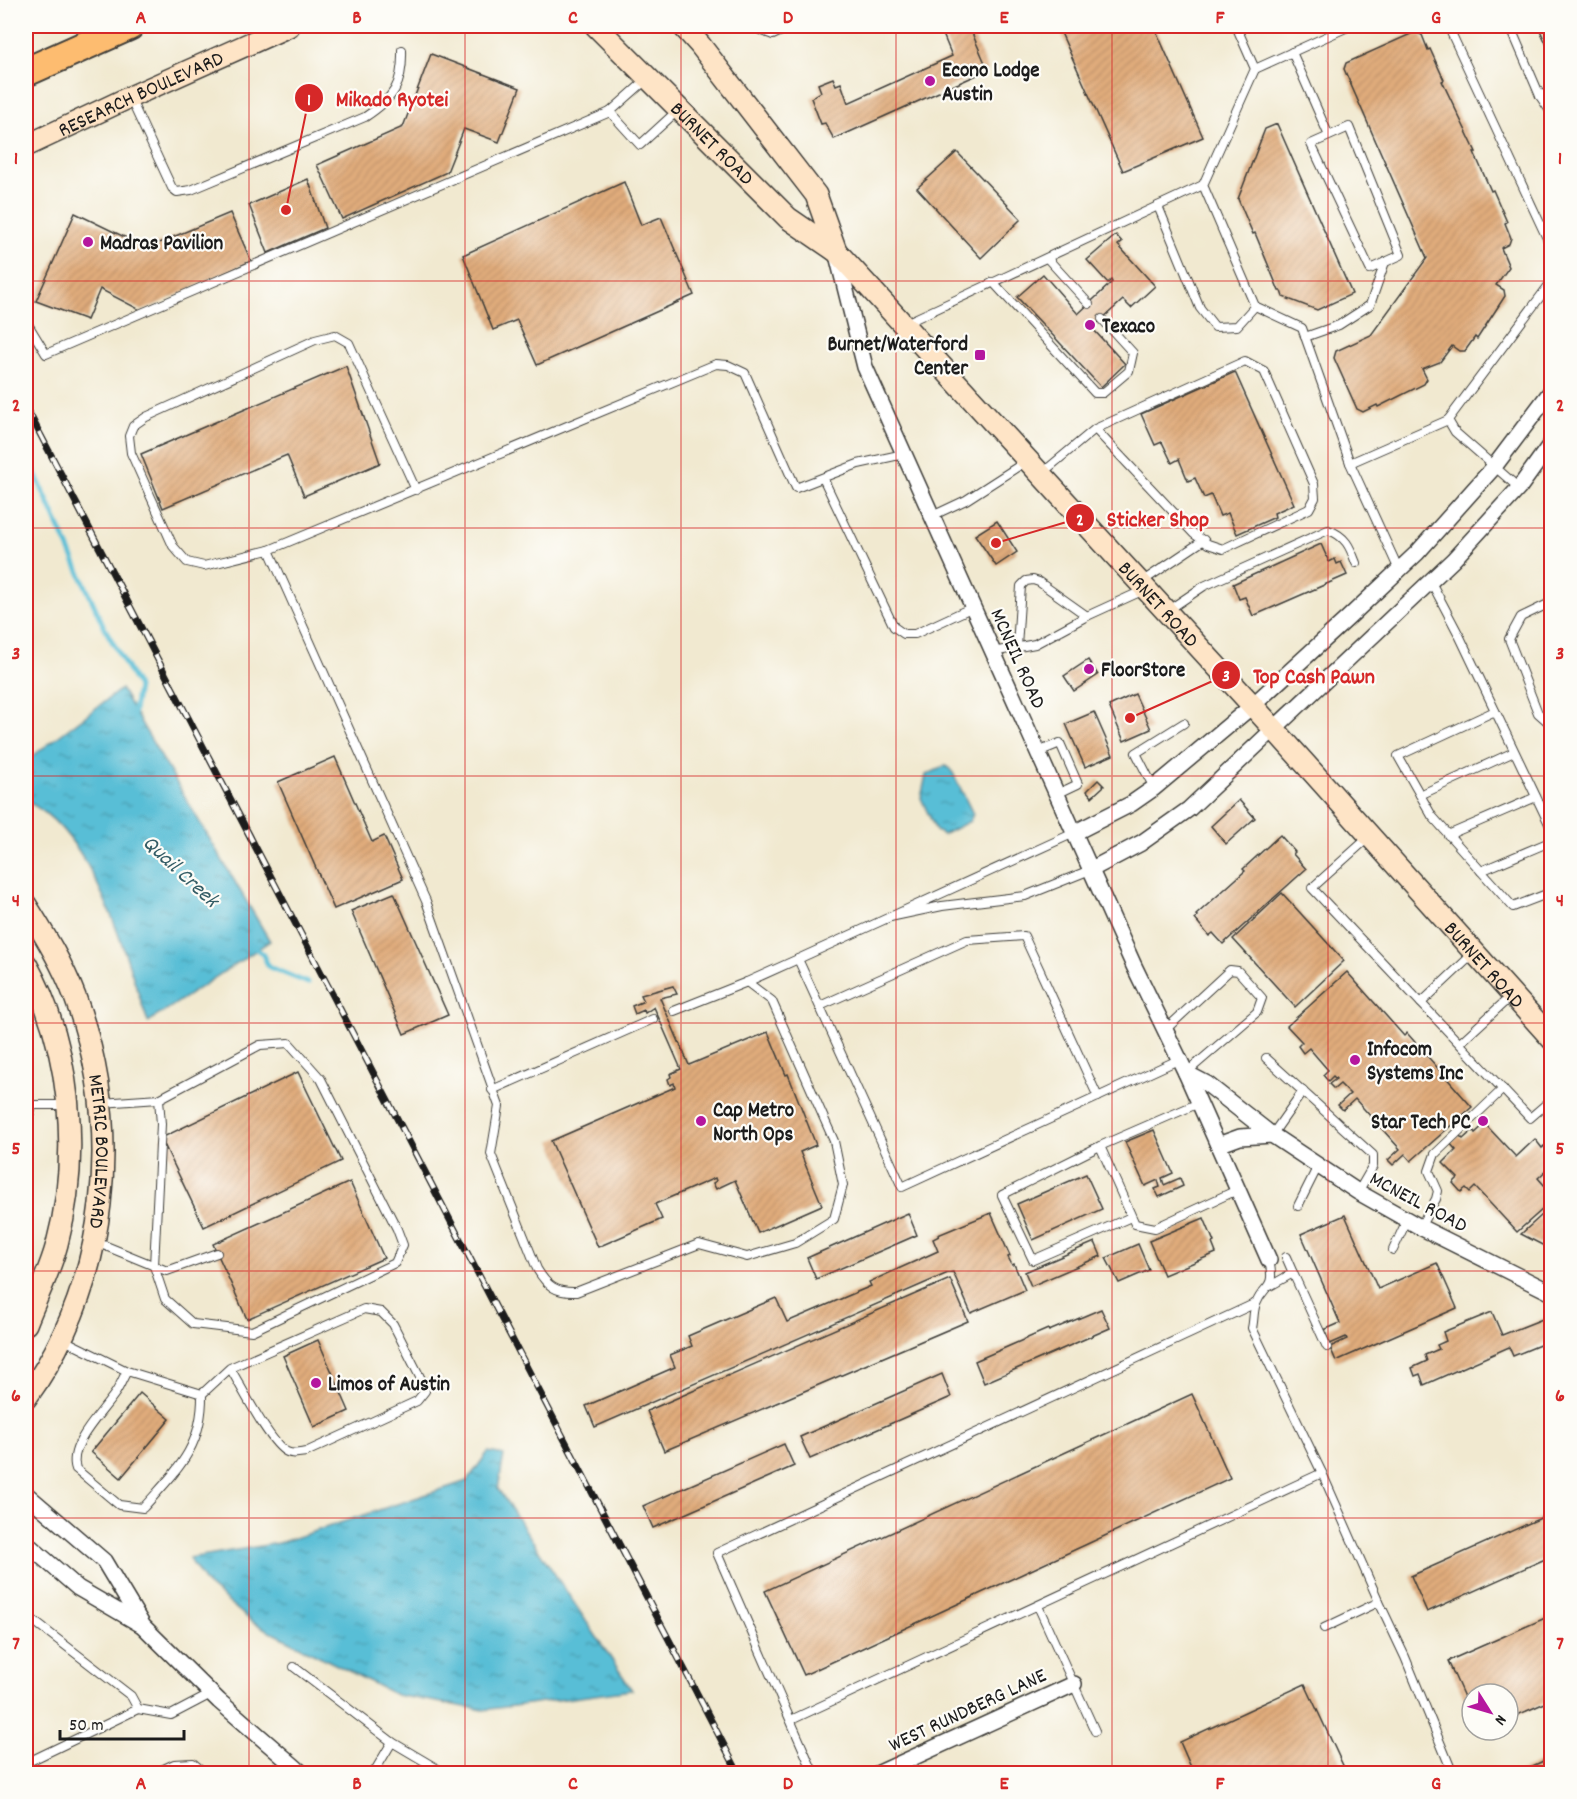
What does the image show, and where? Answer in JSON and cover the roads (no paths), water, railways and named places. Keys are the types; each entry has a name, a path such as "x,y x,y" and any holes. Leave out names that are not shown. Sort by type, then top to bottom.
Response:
{"highway":[{"path":"26,72 129,26"}],"main road":[{"name":"RESEARCH BOULEVARD","path":"26,146 289,26"},
{"name":"BURNET ROAD","path":"596,26 788,218 836,251 1274,729 1551,1039"},
{"name":"BURNET ROAD","path":"683,26 816,195 836,251"},
{"name":"METRIC BOULEVARD","path":"26,905 59,963 75,997 96,1078 104,1147 100,1217 73,1313 39,1380 26,1398"},
{"name":"METRIC BOULEVARD","path":"26,964 45,1006 57,1044 64,1081 70,1147 64,1211 54,1253 26,1324"},
{"path":"67,1105 100,1103"}],"street":[{"name":"MCNEIL ROAD","path":"836,251 865,367 1090,870 1199,1103 1269,1260"},
{"path":"1074,833 1131,804 1154,788 1252,706 1399,570 1494,466 1551,390"},
{"path":"1090,870 1141,843 1172,823 1274,729 1431,582 1481,531 1519,488 1551,442"},
{"name":"MCNEIL ROAD","path":"1182,1066 1272,1135 1358,1192 1414,1224 1551,1293"},
{"path":"1218,1145 1240,1137 1272,1135"},
{"path":"26,1494 104,1561 143,1626 211,1694 303,1773"},
{"path":"26,1543 78,1588 143,1626"},
{"name":"WEST RUNDBERG LANE","path":"877,1773 1074,1684"}],"lane":[{"path":"758,26 760,30 773,35 792,26"},
{"path":"1236,26 1255,69"},
{"path":"902,325 1203,185 1255,69 1350,26"},
{"path":"1448,26 1551,249"},
{"path":"1510,26 1540,96 1551,114"},
{"path":"130,97 172,188 177,192 184,191 277,154 374,111 383,105 396,86 402,72 402,50"},
{"path":"1292,52 1329,136"},
{"path":"26,321 46,354 610,112 648,78"},
{"path":"1540,96 1551,90"},
{"path":"610,112 640,145 679,109"},
{"path":"1349,127 1401,255 1370,269 1311,144 1329,136 1349,127"},
{"path":"1203,185 1255,306 1302,328 1350,463 1399,570"},
{"path":"1158,206 1200,308 1215,327 1237,326 1255,306"},
{"path":"1047,258 1089,304"},
{"path":"1305,337 1339,325 1370,305 1385,262"},
{"path":"1350,463 1448,420 1551,281"},
{"path":"993,282 1095,393 1103,393 1130,371 1133,353 1102,319"},
{"path":"416,490 349,343 335,335 315,340 146,417 134,426 129,436 131,453 172,546 187,562 204,566 269,550 416,490 716,364 728,365 744,373 796,488 858,465 904,454"},
{"path":"932,516 1033,468 1095,429 1245,361 1264,371 1314,484 1316,498 1309,509 1222,549 1194,534 1095,429"},
{"path":"1448,420 1455,432 1519,488"},
{"path":"823,478 894,627 904,634 915,634 973,607"},
{"path":"1166,612 1204,586 1328,530 1338,534 1348,543 1356,563"},
{"path":"993,652 1035,644 1142,586 1203,540"},
{"path":"269,550 426,901 499,1106 490,1154 537,1269 553,1289 564,1293 576,1292 699,1244 747,1257 795,1244 834,1219 843,1185 834,1141 772,1001 747,982"},
{"path":"1017,647 1021,586 1026,581 1039,582 1087,616"},
{"path":"1431,582 1446,608 1551,830"},
{"path":"1551,602 1521,617 1509,639 1538,713 1551,722"},
{"path":"1495,711 1398,756 1432,816 1513,907 1551,892"},
{"path":"1154,788 1136,753 1184,723"},
{"path":"1038,752 1060,742 1078,784 1057,794"},
{"path":"1420,795 1514,752"},
{"path":"1448,835 1536,797"},
{"path":"674,1011 747,982 1074,833"},
{"path":"1370,836 1312,888 1530,1118 1551,1099"},
{"path":"1481,871 1551,842"},
{"path":"890,917 942,906 1025,896 1090,870"},
{"path":"820,1006 967,940 1024,936 1098,1097"},
{"path":"1421,1003 1474,953"},
{"path":"798,959 902,1187 1098,1097 1182,1066 1257,1012 1262,998 1238,971 1230,970 1165,1030"},
{"path":"1460,1043 1512,995"},
{"path":"492,1090 653,1019"},
{"path":"100,1103 159,1099 260,1045 289,1043 321,1079 403,1245 395,1263 252,1331 193,1324 165,1299 154,1266 161,1124 159,1099"},
{"path":"1266,1058 1373,1155 1373,1166 1358,1192"},
{"path":"1394,1250 1436,1199 1437,1191 1429,1171 1435,1154 1503,1089"},
{"path":"1272,1135 1303,1091"},
{"path":"26,1096 32,1105 26,1129"},
{"path":"1131,1217 1033,1260 1002,1195 1100,1146 1199,1103"},
{"path":"32,1105 67,1105"},
{"path":"1100,1146 1135,1224 1155,1228 1237,1190"},
{"path":"1298,1206 1318,1166"},
{"path":"95,1241 167,1270 217,1253"},
{"path":"1286,1257 1327,1347"},
{"path":"814,1773 717,1553 1256,1303 1269,1286 1272,1274 1269,1260"},
{"path":"1269,1286 1293,1273"},
{"path":"1256,1303 1252,1328 1322,1473 1405,1657 1453,1773"},
{"path":"127,1371 117,1391 78,1445 73,1462 76,1469 119,1505 143,1508 184,1461 195,1442 202,1414 202,1394 230,1368 364,1309 381,1312 393,1324 425,1391 417,1401 306,1452 295,1454 287,1452 271,1437 230,1368"},
{"path":"61,1338 127,1371 202,1394"},
{"path":"790,1720 1322,1473"},
{"path":"1324,1628 1379,1602"},
{"path":"1038,1606 1095,1731"},
{"path":"26,1615 130,1696 138,1709"},
{"path":"294,1667 392,1742 446,1773"},
{"path":"26,1763 138,1709 171,1714 211,1694"},
{"path":"373,1773 392,1742"},
{"path":"153,1773 174,1764 193,1763 206,1773"}],"water":[{"path":"121,689 270,941 148,1022 117,931 89,867 71,839 50,817 26,801 26,761"},
{"path":"945,766 951,769 973,814 970,821 943,835 936,831 921,798 926,775"},
{"path":"488,1452 504,1455 498,1489 632,1690 483,1710 396,1695 254,1623 206,1584 189,1558 279,1543 467,1481"}],"waterway":[{"path":"26,453 104,627 138,687 133,716"},
{"name":"Quail Creek","path":"252,946 262,953 269,967 308,983"}],"railway":[{"path":"26,407 739,1774"}],"place":[{"name":"Econo Lodge Austin","path":"930,81"},
{"name":"Mikado Ryotei","path":"286,210"},
{"name":"Madras Pavilion","path":"88,242"},
{"name":"Texaco","path":"1090,325"},
{"name":"Burnet/Waterford Center","path":"980,355"},
{"name":"Sticker Shop","path":"996,543"},
{"name":"FloorStore","path":"1089,669"},
{"name":"Top Cash Pawn","path":"1130,718"},
{"name":"Infocom Systems Inc","path":"1355,1060"},
{"name":"Cap Metro North Ops","path":"701,1121"},
{"name":"Star Tech PC","path":"1483,1121"},
{"name":"Limos of Austin","path":"316,1383"}]}
